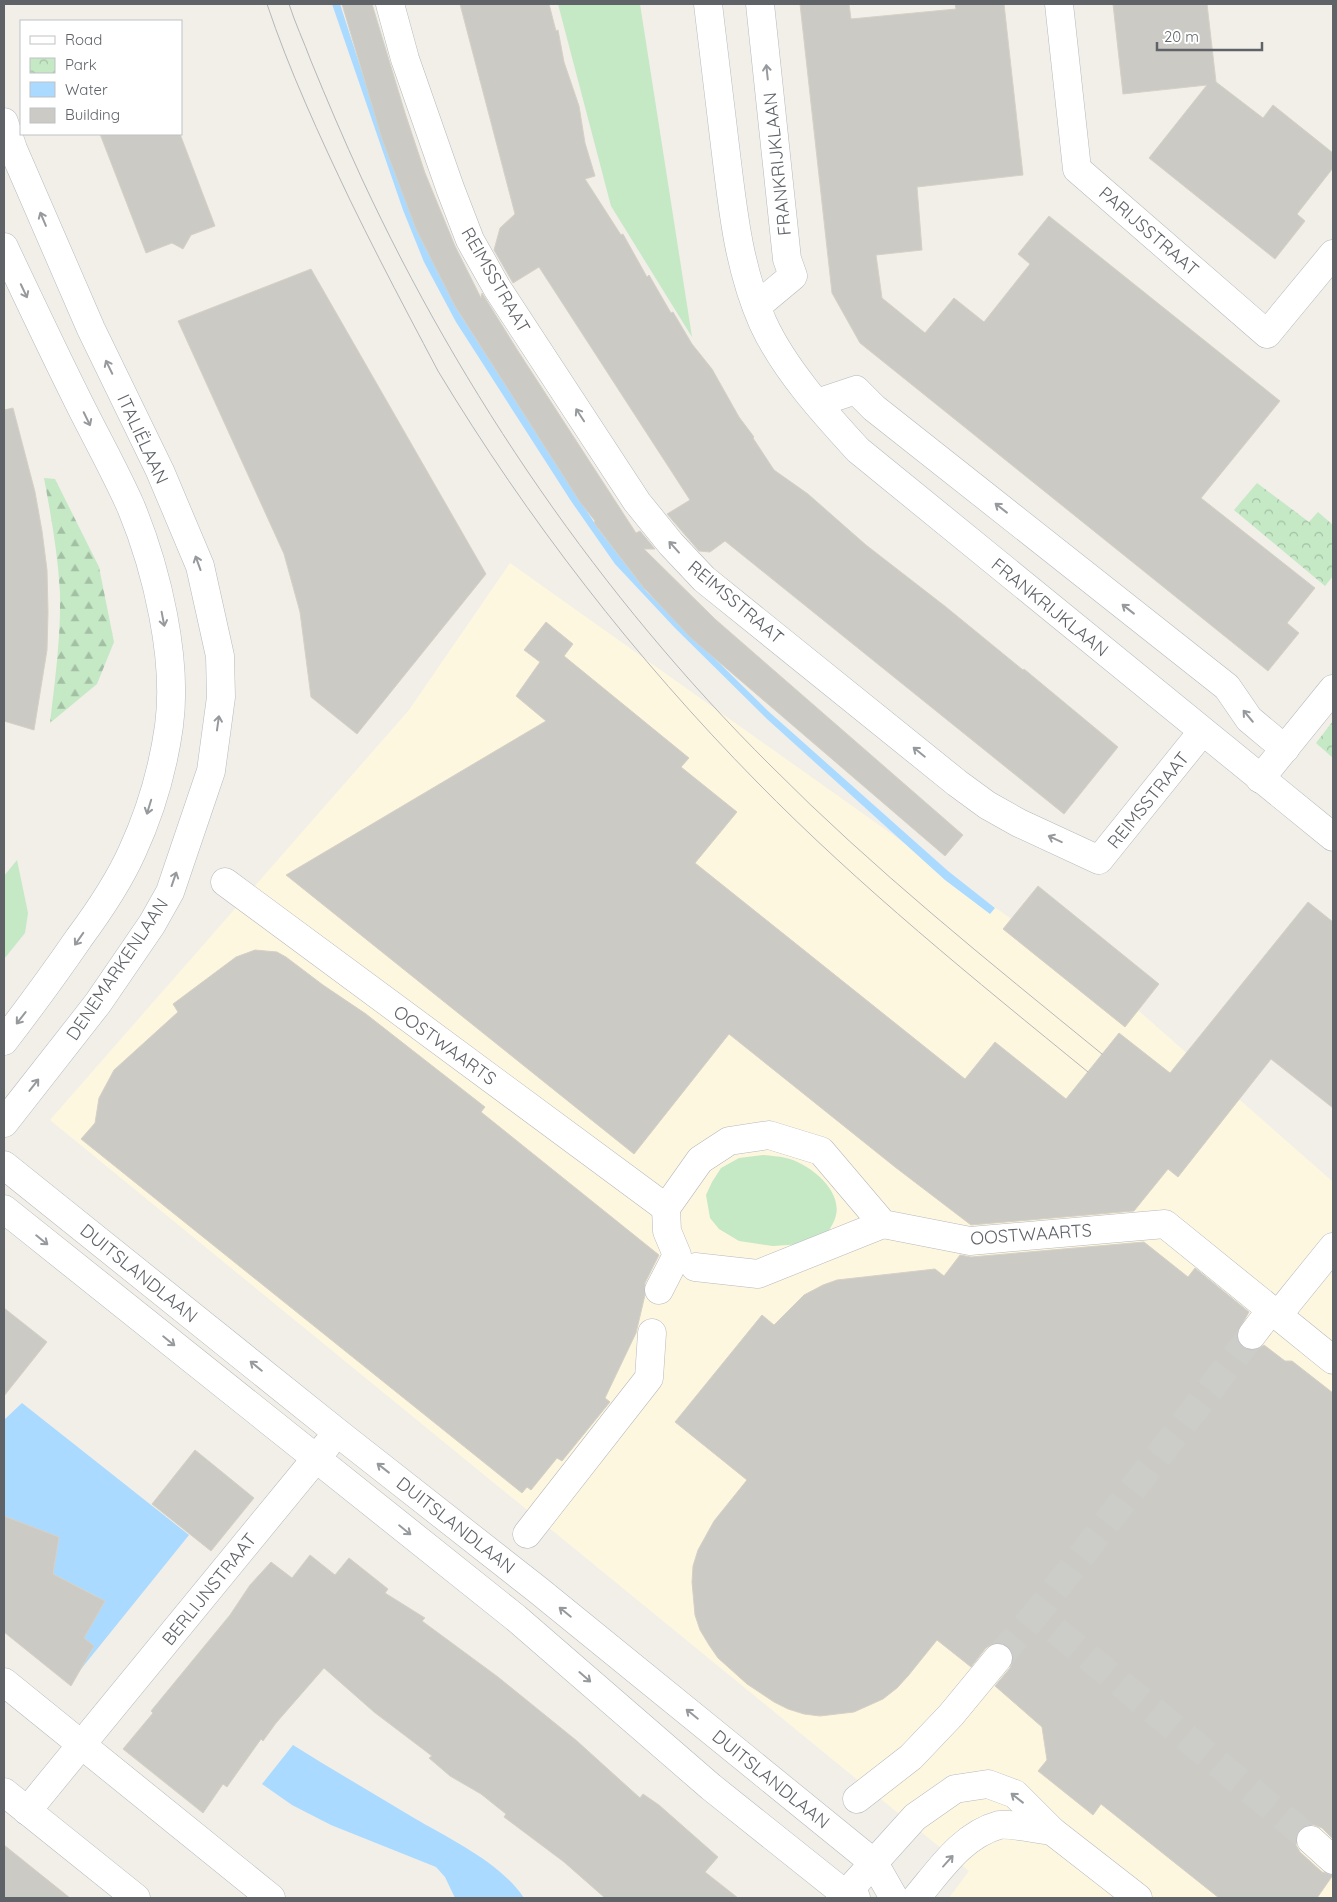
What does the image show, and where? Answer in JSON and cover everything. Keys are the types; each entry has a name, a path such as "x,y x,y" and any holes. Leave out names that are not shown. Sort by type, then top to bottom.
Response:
{"street":[{"name":"REIMSSTRAAT","path":"390,4 405,60 470,240 497,288 637,502 671,544 704,579 987,805 1019,823 1099,860 1202,732"},
{"name":"FRANKRIJKLAAN","path":"708,4 736,232 746,280 764,324 794,375 858,450 1333,837"},
{"name":"FRANKRIJKLAAN","path":"757,306 793,276 787,259 760,4"},
{"name":"PARIJSSTRAAT","path":"1059,4 1077,169 1267,334 1333,254"},
{"name":"ITALIËLAAN","path":"4,122 13,149 91,329 160,471 200,566 220,656 221,698 212,771"},
{"path":"4,247 49,344 131,508 155,578 169,651 169,724 163,761 144,823 132,854 107,898 39,996 4,1040"},
{"path":"817,403 856,390 874,408 1228,687 1249,719 1285,748"},
{"path":"1260,779 1333,689"},
{"name":"DENEMARKENLAAN","path":"4,1124 98,1003 152,924 170,892 212,771"},
{"name":"OOSTWAARTS","path":"225,882 666,1208"},
{"path":"659,1290 677,1255 667,1231 666,1208 700,1160 729,1141 769,1135 821,1151 883,1224 758,1274 695,1267"},
{"name":"DUITSLANDLAAN","path":"4,1165 338,1433 538,1590 874,1863 894,1898"},
{"name":"DUITSLANDLAAN","path":"4,1209 546,1643 711,1787 848,1897"},
{"name":"OOSTWAARTS","path":"883,1224 970,1241 1165,1224 1275,1312"},
{"path":"1252,1335 1333,1247"},
{"path":"1275,1312 1333,1360"},
{"path":"527,1534 649,1378 652,1333"},
{"name":"BERLIJNSTRAAT","path":"27,1812 338,1433"},
{"path":"857,1799 911,1758 998,1658"},
{"path":"4,1682 271,1898"},
{"path":"848,1897 874,1863 916,1817 955,1789 988,1784 1015,1794 1052,1832 1138,1898"},
{"path":"4,1792 136,1898"},
{"path":"916,1898 961,1847 976,1835 1000,1825 1052,1832"},
{"path":"1311,1840 1333,1860"}],"shaded area":[{"path":"510,563 1131,1004 1333,1182 1333,1898 949,1898 969,1871 50,1120 409,710"}],"green space":[{"path":"558,4 640,4 692,337 611,206"},
{"path":"44,478 55,479 99,567 114,642 97,684 50,723 59,642 60,593 56,549"},
{"path":"1257,483 1309,522 1318,512 1333,525 1333,576 1325,586 1234,510"},
{"path":"1333,721 1333,758 1316,743"},
{"path":"17,860 28,913 25,933 4,959 4,876"},
{"path":"763,1155 795,1161 814,1172 829,1187 837,1206 835,1217 828,1233 802,1244 773,1246 739,1241 719,1229 710,1218 706,1195 712,1182 721,1168 739,1158"}],"water":[{"path":"332,4 340,4 369,94 460,314 599,530 646,591 768,711 948,871 995,908 990,914 945,880 767,719 675,628 615,564 571,501 456,322 424,262 403,210"},
{"path":"22,1403 189,1535 77,1674 72,1670 92,1645 69,1630 96,1596 31,1563 35,1557 4,1541 4,1420"},
{"path":"293,1745 459,1843 502,1874 524,1898 455,1898 445,1877 436,1867 331,1825 292,1805 262,1784"}],"building":[{"path":"342,4 372,4 425,173 455,246 481,298 482,293 636,533 640,531 655,549 644,549 715,619 963,835 945,856 691,638 643,587 594,523 595,521 580,502 455,306 416,229 382,139"},
{"path":"460,4 549,4 556,31 558,30 564,62 579,106 585,143 595,176 585,179 621,235 623,234 647,277 649,275 671,313 673,312 692,344 712,369 739,417 774,470 808,494 866,545 1024,669 1118,747 1064,814 725,541 710,552 699,551 667,514 690,500 539,267 513,283 494,250 500,228 515,214"},
{"path":"800,4 849,4 851,19 956,9 955,4 1004,4 1023,175 917,187 922,250 876,255 882,298 925,333 954,298 984,322 1030,264 1018,254 1049,216 1280,401 1201,498 1315,588 1287,623 1299,633 1268,671 860,343 832,293"},
{"path":"1113,4 1207,4 1216,82 1263,118 1273,105 1333,153 1333,168 1297,214 1305,221 1275,259 1149,158 1207,85 1123,94"},
{"path":"100,135 180,135 215,226 191,235 183,249 172,243 146,253"},
{"path":"311,269 486,574 357,734 311,697 300,612 284,554 178,321"},
{"path":"13,408 35,492 47,570 47,650 34,730 4,721 4,410"},
{"path":"546,622 573,644 564,656 689,758 681,767 737,812 695,863 965,1079 995,1042 1066,1099 1119,1033 1170,1073 1308,902 1333,922 1333,1108 1271,1059 1178,1177 1168,1169 1134,1211 971,1225 895,1167 729,1034 634,1154 286,875 546,721 516,696 540,662 524,650"},
{"path":"1038,886 1159,984 1125,1027 1003,929"},
{"path":"255,950 277,952 286,957 366,1014 485,1107 481,1112 659,1255 645,1283 645,1295 636,1333 605,1398 610,1402 562,1461 557,1458 531,1490 527,1487 522,1493 81,1139 95,1123 99,1098 114,1070 178,1012 173,1004 236,957"},
{"path":"1144,1242 1188,1277 1195,1268 1249,1312 1237,1333 1237,1341 1242,1347 1251,1350 1258,1349 1264,1345 1285,1361 1292,1361 1333,1393 1333,1839 1322,1828 1314,1825 1307,1825 1300,1829 1296,1837 1296,1845 1300,1852 1322,1872 1333,1875 1317,1898 1219,1898 1101,1804 1093,1815 1038,1771 1047,1760 1042,1727 995,1686 1010,1668 1013,1661 1012,1652 1008,1646 1000,1643 992,1644 986,1648 971,1667 937,1640 908,1676 883,1699 854,1712 820,1716 788,1709 747,1684 718,1658 700,1630 695,1615 692,1582 693,1566 698,1550 714,1521 747,1480 675,1422 762,1315 774,1325 804,1295 837,1280 935,1269 944,1276 960,1255 971,1257"},
{"path":"4,1308 47,1342 4,1396"},
{"path":"195,1450 254,1498 211,1551 152,1504"},
{"path":"4,1516 59,1537 53,1574 105,1601 84,1638 94,1646 71,1686 4,1632"},
{"path":"310,1555 335,1575 349,1558 388,1589 385,1593 425,1618 422,1621 498,1677 577,1741 640,1798 643,1794 659,1805 718,1857 705,1872 738,1898 605,1898 564,1862 504,1817 506,1814 481,1794 450,1776 429,1758 432,1756 374,1712 324,1668 276,1723 263,1741 261,1739 227,1787 223,1784 203,1813 123,1749 153,1713 151,1711 230,1615 250,1585 271,1562 292,1578"},
{"path":"4,1845 70,1898 4,1898"}],"tunnel":[{"path":"1252,1335 1036,1614 1311,1840"},
{"path":"998,1658 1036,1614"}],"tram line":[{"path":"267,4 295,78 327,152 438,371 509,481 546,534 626,637 668,686 712,735 796,821 918,932 1088,1072"},
{"path":"289,4 311,61 362,179 401,259 444,338 490,415 540,490 593,562 649,633 708,700 809,803 932,914 1102,1054"}]}
